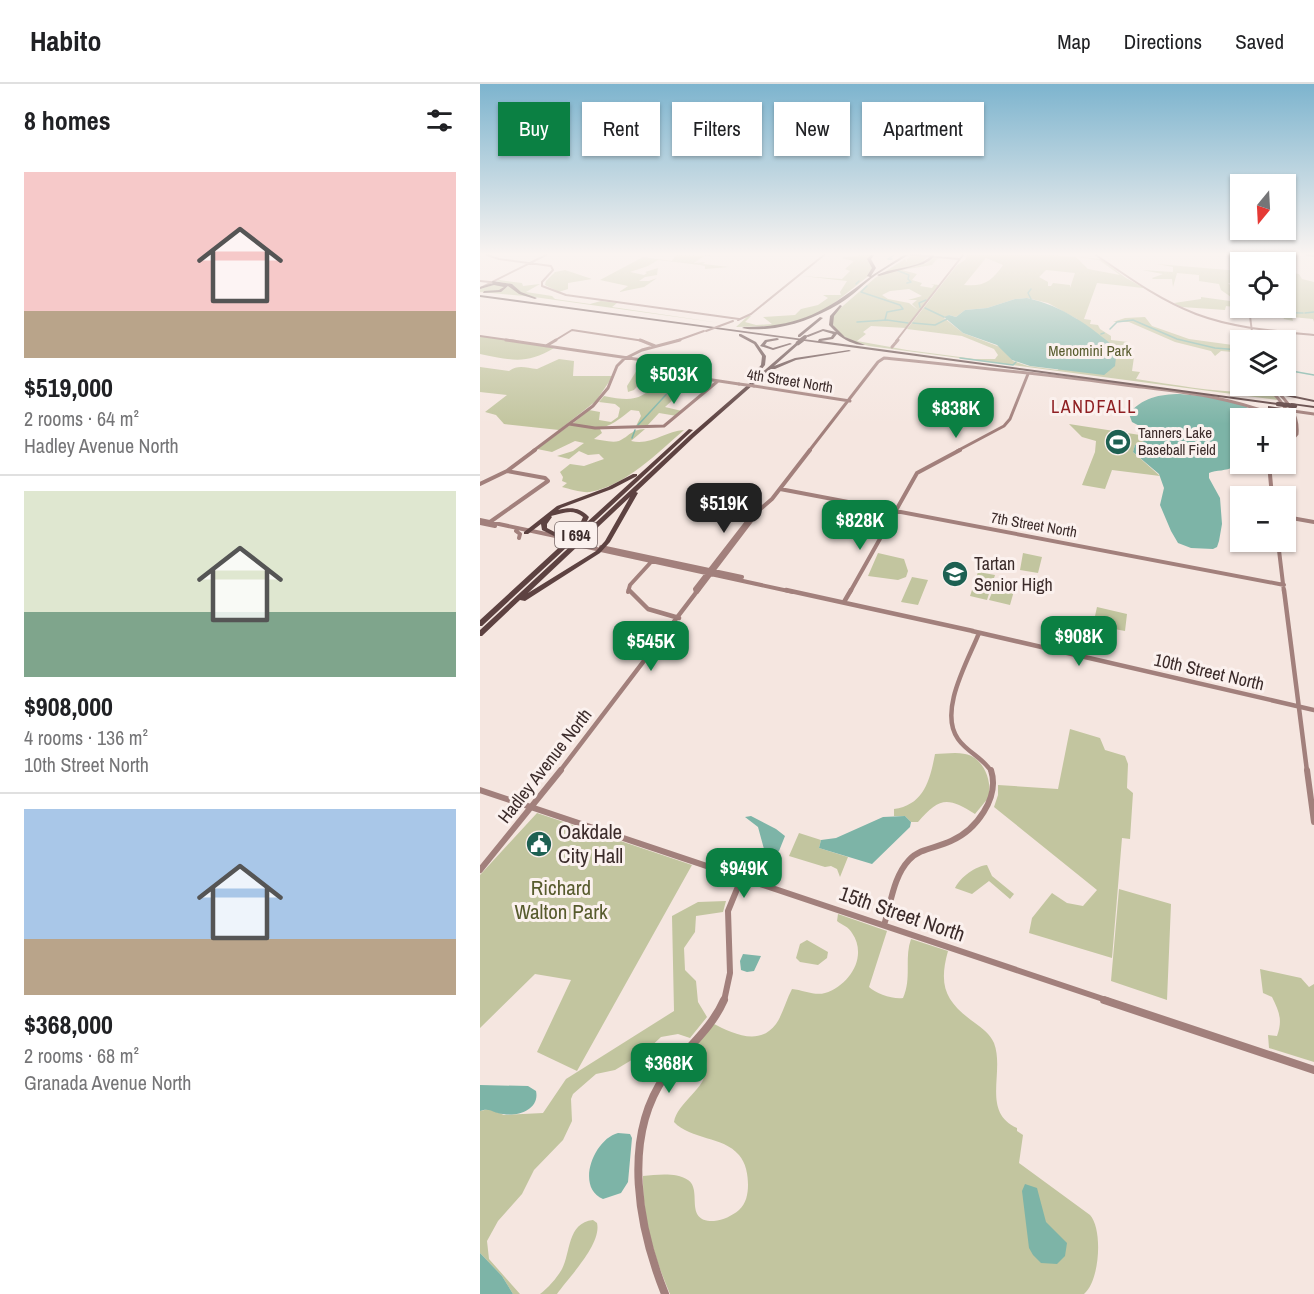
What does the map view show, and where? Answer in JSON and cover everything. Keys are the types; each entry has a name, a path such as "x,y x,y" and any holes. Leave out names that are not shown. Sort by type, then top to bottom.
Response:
{"highway":[{"path":"600,311 938,359 1191,391 1292,408"},
{"path":"620,311 1277,403 1292,408"},
{"path":"677,320 743,328 779,326 812,318 824,311"},
{"path":"799,336 829,311"},
{"path":"808,339 832,311"},
{"path":"836,311 831,321 839,334 860,345 1001,366"},
{"path":"633,316 792,341 808,339 893,349"},
{"path":"706,323 792,341"},
{"path":"799,336 802,330 795,326 779,329 780,333 792,341 794,351 805,355 819,350 818,346 808,339"},
{"path":"716,330 745,336 763,352 764,360 754,375"},
{"path":"792,341 775,349 762,346 763,342 770,340 829,339 836,333 822,330 808,339"},
{"name":"I 694","path":"480,624 671,447 799,336"},
{"path":"808,339 883,353"},
{"name":"I 694","path":"480,634 762,374 792,341"},
{"path":"762,374 786,362 830,352 857,351 938,359"},
{"path":"1191,391 1230,394"},
{"path":"1288,396 1314,401"},
{"path":"1296,408 1314,408"},
{"path":"529,532 559,507 630,478 671,447"},
{"path":"480,634 527,596 601,548 633,496 649,476"},
{"path":"529,532 550,516 569,510 583,513 586,517 574,537"},
{"path":"550,516 545,522 544,529 563,539"},
{"path":"609,538 609,545 614,549"}],"street":[{"path":"684,311 738,319"},
{"path":"480,484 507,471 602,396 611,384 617,366 627,358 655,346 738,319 750,311"},
{"path":"893,349 921,311"},
{"path":"1195,311 1250,328 1314,334"},
{"path":"1248,318 1250,328"},
{"path":"546,346 572,330 641,340 655,346"},
{"name":"4th Street North","path":"480,336 627,358 654,363 686,376 850,401"},
{"name":"Hadley Avenue North","path":"480,870 533,806 679,618 709,572 780,489 880,360 888,357 902,358 1028,374"},
{"path":"844,602 920,470 996,431 1007,422 1028,374 1227,399 1258,408"},
{"path":"569,424 594,428 663,427 672,422 685,408 718,381"},
{"path":"1279,396 1292,408"},
{"path":"1296,409 1314,414"},
{"path":"1296,419 1297,434"},
{"path":"1296,429 1297,434"},
{"path":"490,522 546,483 547,478 507,471"},
{"name":"7th Street North","path":"780,489 1284,585"},
{"path":"1296,517 1314,520"},
{"name":"10th Street North","path":"480,521 516,531 529,532"},
{"name":"10th Street North","path":"480,521 709,572"},
{"path":"516,531 520,534 519,538"},
{"name":"10th Street North","path":"601,548 614,549 1314,710"},
{"path":"1279,552 1314,822"},
{"path":"652,561 630,585 628,591 648,609 679,618"},
{"path":"884,926 901,872 908,861 922,850 954,840 987,806 993,796 991,770 956,736 950,717 976,632"},
{"name":"15th Street North","path":"480,790 1314,1071"},
{"path":"665,1294 651,1258 640,1201 639,1182 646,1121 653,1099 663,1080 716,1014 726,995 730,975 728,909 742,877"}],"green space":[{"path":"637,311 642,311 720,323"},
{"path":"799,311 821,311 811,318 776,326 736,327 748,316 751,316 745,322 756,325 772,324 763,317 795,315"},
{"name":"Menomini Park","path":"837,311 919,311 906,328 871,326 863,332 866,334 857,341 975,359 995,359 998,355 994,349 962,336 907,329 921,311 963,311 956,317 949,315 944,318 963,333 1000,347 1013,361 1028,366 1058,370 1077,319 1063,311 1087,311 1084,319 1091,320 1090,324 1098,325 1111,336 1111,340 1128,342 1134,357 1132,371 1140,372 1136,379 1230,391 1230,394 869,346 851,340 841,334 831,319"},
{"path":"1296,311 1314,311 1314,322 1313,319 1296,317"},
{"path":"1145,317 1152,326 1189,339 1230,345 1230,352 1221,351 1215,356 1211,351 1175,342 1129,322 1113,322 1125,318"},
{"path":"480,336 554,348 526,359 501,358 480,354"},
{"path":"559,359 574,361 573,376 613,376 596,401 559,430 504,424 496,415 485,412 507,395 480,392 480,367 509,371 519,367 537,369"},
{"path":"656,365 697,378 665,407 682,411 677,416 659,413 646,427 635,428 641,416 639,411 631,410 604,427 572,424 589,410 600,412 599,420 611,422 618,417 620,408 615,404 599,402 604,396 628,399 646,393 659,381 656,376 658,372 649,371 634,390 628,392 627,386 637,370"},
{"path":"1248,396 1275,396 1278,400"},
{"path":"1069,424 1153,437 1135,445 1133,452 1160,476 1112,470 1105,489 1082,485 1095,452 1096,441 1082,437"},
{"path":"570,425 600,429 602,433 594,439 613,442 645,429 631,441 645,442 684,430 629,475 604,488 587,492 562,487 567,483 562,481 563,477 560,472 570,464 584,466 604,459 599,454 588,455 579,451 569,459 557,456 573,451 584,443 575,441 552,452 537,449"},
{"path":"878,553 904,559 908,571 906,577 898,580 868,576"},
{"path":"1023,553 1042,557 1038,573 1020,570"},
{"path":"978,572 995,575 987,600 970,596"},
{"path":"912,577 928,580 918,605 901,602"},
{"path":"997,580 1016,584 1010,605 989,600"},
{"path":"1097,607 1127,614 1125,631 1093,625"},
{"path":"1070,729 1100,738 1105,750 1125,756 1128,764 1127,788 1133,793 1130,839 1122,838 1112,958 1029,933 1032,918 1052,893 1067,903 1083,906 1097,890 994,807 998,785 1058,789"},
{"path":"961,753 977,760 985,770 990,790 989,797 975,814 957,804 944,802 932,808 918,822 911,822 905,816 894,816 894,809 912,802 924,790 935,754"},
{"name":"Richard Walton Park","path":"537,813 692,865 577,1071 537,1052 571,980 535,974 480,1028 480,875"},
{"path":"799,833 821,840 819,848 848,857 840,877 837,869 831,866 825,867 789,856"},
{"path":"987,865 992,876 1014,894 1010,899 989,881 972,894 955,888 969,873 978,867"},
{"path":"1119,889 1171,904 1167,1000 1111,981"},
{"path":"726,901 723,912 696,916 695,932 684,948 685,970 696,981 698,1002 707,1017 690,1038 678,1034 661,1037 645,1052 615,1070 596,1074 573,1094 571,1099 572,1121 563,1140 534,1170 522,1194 498,1221 487,1241 489,1259 520,1294 513,1294 502,1276 480,1253 480,1111 489,1109 504,1115 543,1113 566,1079 674,1011 672,916 698,902"},
{"path":"838,914 887,931 869,987 885,996 903,998 906,991 911,939 948,951 944,974 947,993 957,1008 986,1032 994,1043 997,1054 997,1102 1000,1112 1006,1121 1023,1135 1019,1163 1090,1215 1094,1222 1097,1231 1098,1255 1094,1278 1084,1294 670,1294 650,1236 643,1176 672,1175 688,1180 694,1191 696,1211 705,1220 724,1219 733,1214 743,1205 748,1192 746,1169 739,1155 724,1144 689,1132 674,1122 677,1113 704,1078 707,1068 705,1056 697,1042 712,1023 745,1036 762,1035 776,1024 792,989 821,994 834,989 849,977 854,969 858,951 851,931 837,921"},
{"path":"807,940 828,952 827,958 818,965 800,962 796,958 800,944"},
{"path":"1260,969 1301,978 1309,987 1314,984 1314,1062 1269,1048 1268,1035 1277,1036 1280,1020 1272,997 1263,993"},
{"path":"593,1220 597,1223 595,1241 583,1260 557,1294 540,1294 562,1269 574,1232 585,1222"}],"water":[{"path":"963,311 1063,311 1097,332 1117,349 1115,366 1104,375 1030,366 1012,360 997,345 963,333 944,317 949,315 956,317"},
{"path":"1165,395 1212,397 1248,408 1230,408 1230,468 1209,473 1209,478 1220,498 1222,524 1217,547 1213,549 1191,548 1178,543 1160,505 1164,488 1159,474 1133,452 1135,445 1153,437 1149,431 1132,422 1129,414 1139,404"},
{"path":"751,816 785,836 779,851 772,854 764,849 758,827 745,817"},
{"path":"905,816 911,822 910,827 872,864 819,848 821,840 836,838 883,817"},
{"path":"743,954 761,956 754,971 741,970 740,961"},
{"path":"480,1085 528,1086 536,1091 535,1103 521,1113 509,1115 489,1110 480,1111"},
{"path":"618,1133 630,1134 632,1138 628,1182 621,1193 603,1199 595,1193 590,1184 591,1164 602,1144 609,1137"},
{"path":"1025,1184 1037,1188 1046,1222 1067,1243 1065,1256 1057,1264 1041,1263 1029,1248 1022,1191"},
{"path":"480,1253 502,1276 513,1294 480,1294"}],"waterway":[{"path":"885,320 887,312 890,311"},
{"path":"932,311 944,317"},
{"path":"1305,313 1314,312"},
{"path":"1296,313 1303,313"},
{"path":"913,323 935,325 947,319"},
{"path":"857,322 887,320 908,323"},
{"path":"1110,329 1117,322 1133,320 1177,339 1230,349"},
{"path":"960,358 1013,365 1016,362"},
{"path":"672,369 699,359"},
{"path":"1296,372 1314,375"},
{"path":"672,373 675,384"},
{"path":"638,425 675,385"},
{"path":"632,438 635,430"}],"place":[{"name":"Tanners Lake Baseball Field","path":"1118,442"},
{"name":"Tartan Senior High","path":"955,574"},
{"name":"Oakdale City Hall","path":"539,844"}],"district":[{"name":"LANDFALL","path":"1094,407"}]}
